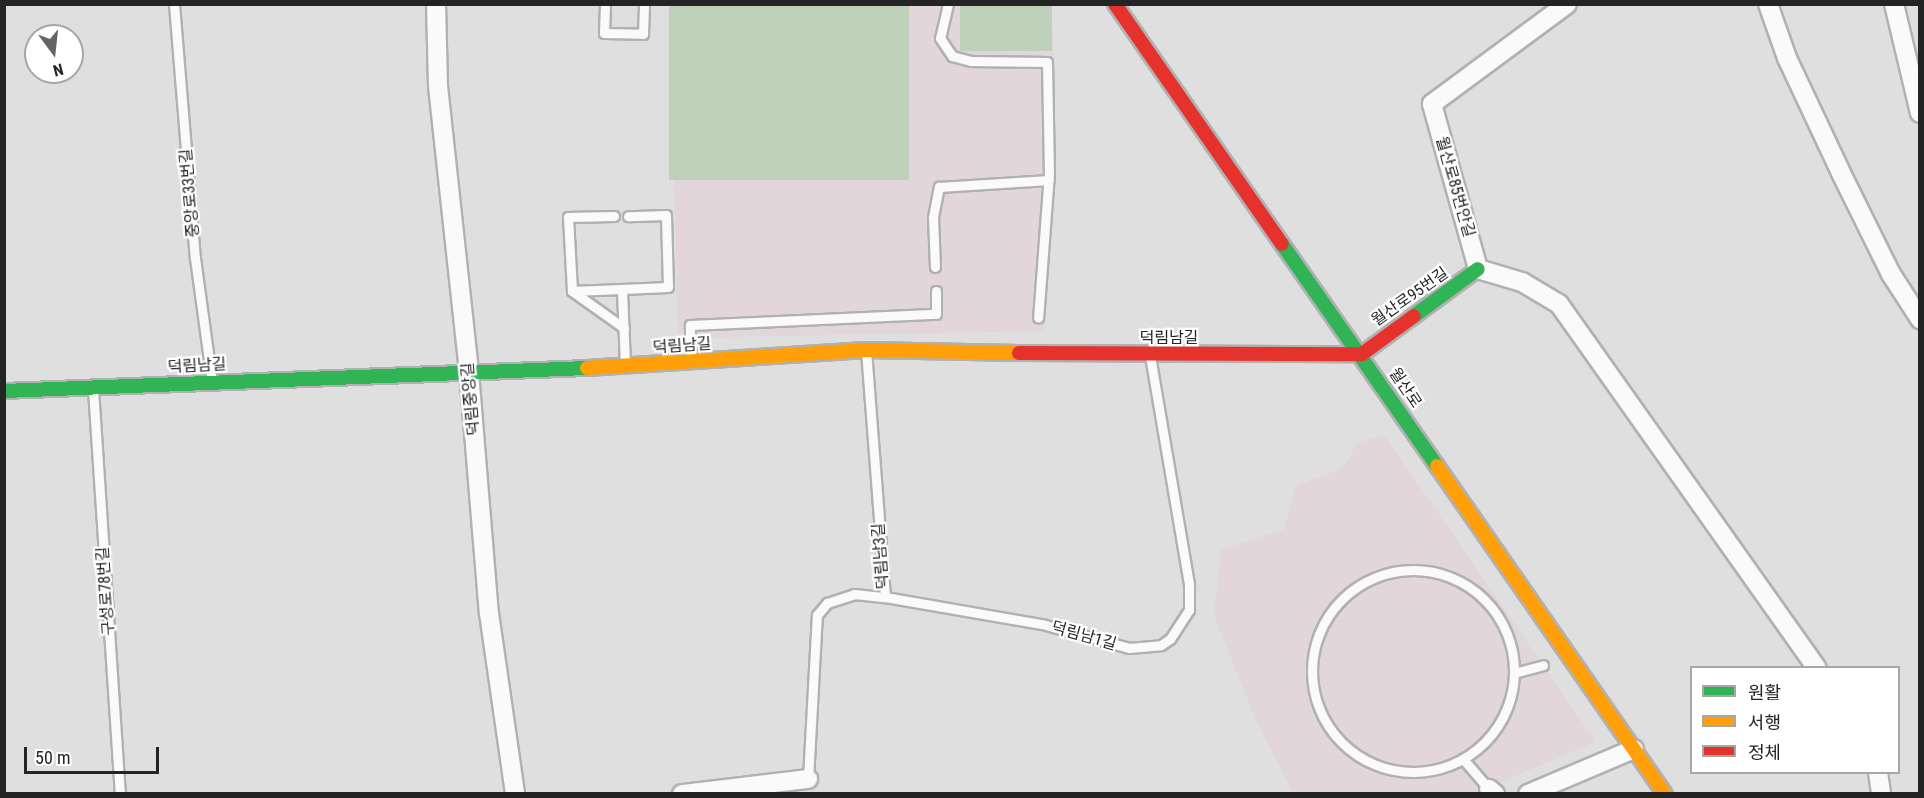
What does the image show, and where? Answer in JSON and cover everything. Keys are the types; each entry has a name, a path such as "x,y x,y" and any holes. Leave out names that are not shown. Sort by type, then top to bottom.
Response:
{"street":[{"name":"덕림중앙길","path":"436,4 438,86 469,372 489,613 510,740 515,794"},
{"name":"월산로","path":"1115,4 1362,354 1665,794"},
{"name":"월산로85번안길","path":"1478,269 1432,104 1567,4"},
{"path":"1768,4 1787,58 1841,173 1891,274 1920,319"},
{"path":"1894,4 1920,113"},
{"name":"월산로95번길","path":"1362,354 1478,269"},
{"path":"1478,269 1522,282 1559,304 1816,666"},
{"name":"덕림남길","path":"4,392 625,367 866,350 1150,355 1362,354"},
{"path":"1528,794 1634,750"},
{"path":"1878,774 1881,794"},
{"path":"681,794 731,791 808,779"}],"lane":[{"name":"중앙로33번길","path":"174,4 195,258 212,382"},
{"path":"605,4 604,33 643,34 644,4"},
{"path":"948,4 940,38 952,56 971,61 1047,62 1049,180 1038,318"},
{"path":"935,267 933,217 939,187 1049,180"},
{"path":"572,291 668,287 666,215 628,216"},
{"path":"572,291 568,217 614,216"},
{"path":"622,289 625,367"},
{"path":"572,291 624,328"},
{"path":"691,362 690,325 936,314 936,291"},
{"name":"덕림남3길","path":"808,779 817,615 827,603 839,597 854,594 885,597 866,350"},
{"name":"덕림남1길","path":"885,597 1042,624 1129,648 1161,645 1170,639 1190,609 1189,584 1150,355"},
{"name":"구성로78번길","path":"93,389 120,794"},
{"path":"1417,569 1449,575 1478,592 1500,616 1512,647 1514,673 1507,711 1489,739 1463,759 1431,771 1396,772 1364,761 1337,740 1318,711 1310,677 1314,643 1329,612 1353,588 1384,573 1417,569"},
{"path":"1514,673 1543,665"},
{"path":"1463,759 1492,791"}],"shaded area":[{"path":"669,5 1052,5 1056,173 1044,331 678,338"},
{"path":"1384,434 1596,742 1475,793 1293,793 1256,721 1214,616 1221,550 1284,529 1295,487 1344,467 1357,443"}],"green space":[{"path":"669,5 909,5 909,180 669,180"},
{"path":"960,5 1052,5 1052,51 960,51"}],"traffic: fast":[{"path":"1282,244 1437,466"},
{"path":"1414,316 1478,269"},
{"path":"4,391 587,368"}],"traffic: slow":[{"path":"587,368 866,350 1019,353"},
{"path":"1437,466 1665,794"}],"traffic: jam":[{"path":"1115,4 1282,244"},
{"path":"1019,353 1362,354 1414,316"}]}
